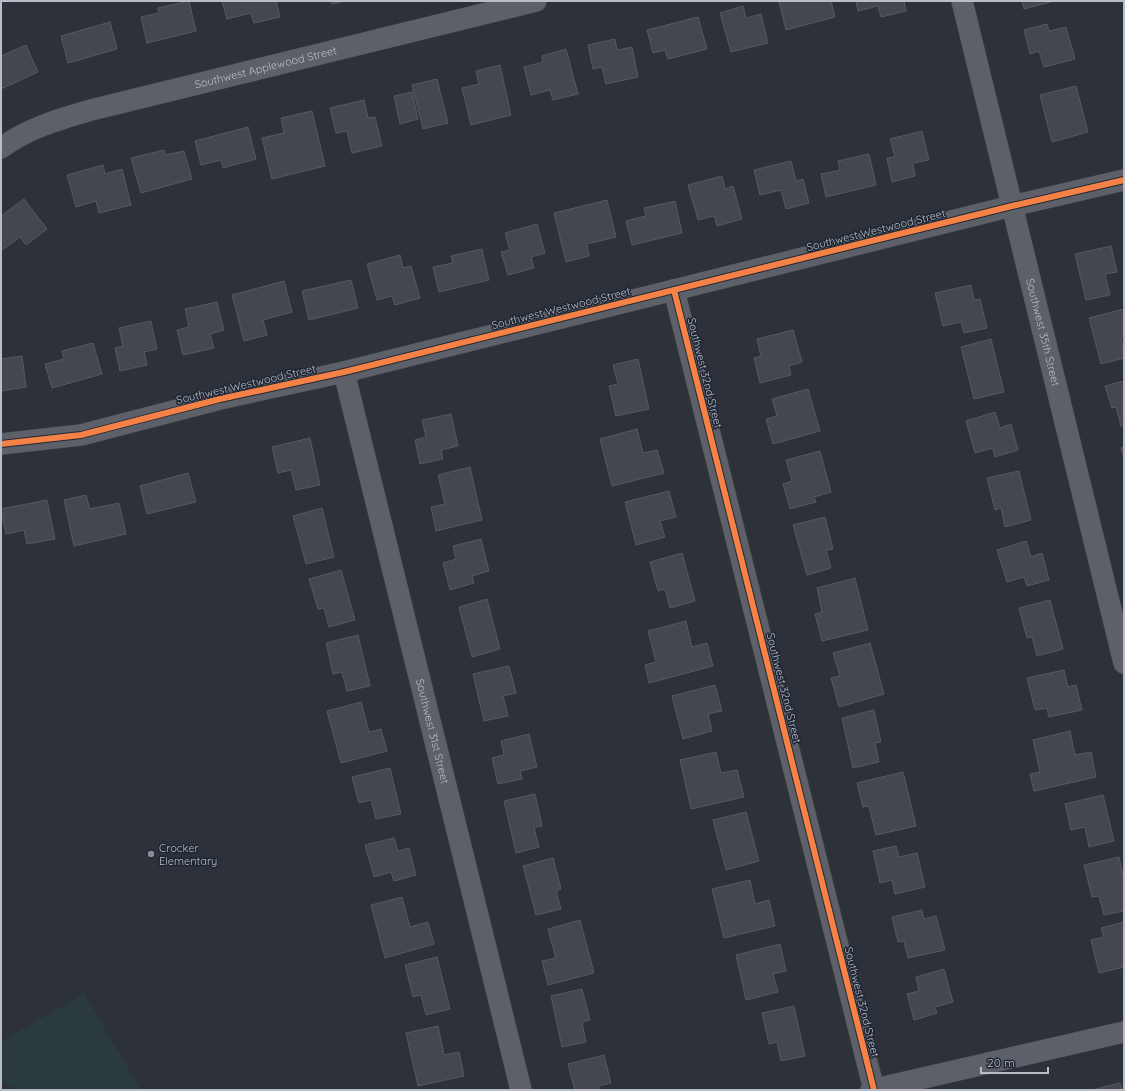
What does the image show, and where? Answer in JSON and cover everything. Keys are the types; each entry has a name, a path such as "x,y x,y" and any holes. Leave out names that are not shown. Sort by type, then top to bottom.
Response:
{"street":[{"name":"Southwest Applewood Street","path":"1,148 50,122 91,110 536,1"},
{"name":"Southwest 35th Street","path":"962,1 1124,664"},
{"name":"Southwest Westwood Street","path":"1,444 81,435 220,399 344,372 1012,206 1124,180"},
{"name":"Southwest 32nd Street","path":"674,290 873,1090"},
{"name":"Southwest 31st Street","path":"344,372 521,1090"},
{"path":"873,1090 1124,1032"}],"shaded area":[{"path":"84,993 141,1090 18,1090 1,1082 1,1042"}],"building":[{"path":"189,1 196,31 147,43 141,17 159,13 158,8"},
{"path":"222,1 276,1 280,17 254,23 251,13 227,19"},
{"path":"331,1 345,1 332,4"},
{"path":"831,1 835,17 786,30 779,2"},
{"path":"856,1 904,1 906,11 881,17 878,6 858,11"},
{"path":"1022,1 1054,1 1024,9"},
{"path":"743,6 746,18 761,14 768,43 731,52 720,13"},
{"path":"698,17 707,49 668,59 665,50 653,53 647,30"},
{"path":"110,22 117,49 68,63 61,36"},
{"path":"1047,24 1049,31 1066,27 1075,59 1044,67 1039,51 1030,54 1024,30"},
{"path":"615,39 617,50 632,47 638,77 606,84 602,67 593,69 588,45"},
{"path":"26,45 38,72 1,89 1,56"},
{"path":"566,49 578,94 553,100 550,90 531,95 524,67 543,62 542,56"},
{"path":"500,65 511,115 471,125 462,88 479,84 476,71"},
{"path":"437,79 448,123 423,129 412,85"},
{"path":"1076,86 1088,132 1052,142 1040,95"},
{"path":"412,92 418,119 400,124 394,96"},
{"path":"364,100 368,118 375,117 382,146 352,153 347,131 336,133 330,108"},
{"path":"312,111 325,166 272,179 262,138 284,133 281,118"},
{"path":"248,127 256,159 223,168 221,160 201,165 195,141"},
{"path":"922,131 929,160 913,163 915,176 892,182 887,158 895,157 890,139"},
{"path":"164,150 165,155 184,151 192,179 141,193 131,158"},
{"path":"869,154 876,185 826,197 821,174 840,170 838,161"},
{"path":"791,161 796,181 803,179 809,203 786,209 781,190 760,195 754,170"},
{"path":"103,165 105,174 122,169 131,205 99,213 96,201 76,207 67,175"},
{"path":"722,176 725,189 733,186 742,219 717,226 714,216 698,220 688,185"},
{"path":"24,199 47,229 26,245 20,237 2,250 1,216"},
{"path":"607,200 616,237 587,244 589,256 566,262 554,213"},
{"path":"675,201 682,233 632,245 626,221 646,216 644,208"},
{"path":"537,224 545,253 531,257 534,268 508,275 501,252 510,250 505,233"},
{"path":"1111,246 1117,272 1105,274 1110,295 1086,300 1075,254"},
{"path":"482,249 489,280 439,292 433,267 453,263 451,256"},
{"path":"400,255 403,268 411,266 420,298 395,305 392,296 377,300 367,264"},
{"path":"351,280 358,308 309,320 302,291"},
{"path":"284,281 292,312 263,320 267,335 244,341 232,295"},
{"path":"971,285 974,300 980,299 987,328 964,333 961,322 943,326 935,293"},
{"path":"217,302 224,330 210,334 214,348 183,355 177,330 189,327 185,309"},
{"path":"1124,309 1124,337 1121,338 1124,358 1101,364 1089,318"},
{"path":"151,321 157,349 144,352 147,365 120,371 115,348 123,346 119,328"},
{"path":"793,330 802,362 789,366 791,375 760,383 754,358 761,356 757,339"},
{"path":"991,339 1004,392 974,399 961,347"},
{"path":"93,343 102,374 52,388 45,364 64,359 62,351"},
{"path":"22,356 26,387 1,391 1,359"},
{"path":"638,359 649,409 616,416 609,386 618,384 613,365"},
{"path":"1124,381 1124,426 1121,426 1116,407 1112,408 1105,386"},
{"path":"808,389 820,431 773,444 766,419 777,416 772,399"},
{"path":"995,412 1000,428 1011,424 1018,450 995,457 993,448 975,453 966,421"},
{"path":"451,414 458,446 441,450 443,459 420,464 415,440 426,437 422,420"},
{"path":"637,429 643,453 657,450 664,473 612,486 600,439"},
{"path":"310,438 320,485 296,490 291,470 278,473 272,447"},
{"path":"1124,447 1124,458 1121,448"},
{"path":"820,451 831,492 814,497 816,502 790,509 783,484 792,481 786,460"},
{"path":"470,467 482,520 436,531 431,507 445,504 438,475"},
{"path":"1019,471 1031,520 1005,527 1001,508 995,510 987,478"},
{"path":"188,473 196,502 147,514 140,486"},
{"path":"669,491 676,517 660,521 665,537 636,545 625,502"},
{"path":"86,495 90,509 119,503 126,534 74,546 64,500"},
{"path":"47,500 55,539 27,544 24,530 6,534 1,509"},
{"path":"322,508 334,557 306,564 293,516"},
{"path":"825,517 833,549 826,550 831,568 807,575 793,525"},
{"path":"481,539 489,571 472,576 474,583 450,590 443,563 456,559 453,546"},
{"path":"1026,541 1031,557 1042,553 1049,580 1027,586 1024,577 1007,582 997,550"},
{"path":"682,553 695,601 670,608 665,589 658,591 650,562"},
{"path":"341,570 355,620 329,627 324,608 318,609 309,579"},
{"path":"855,578 868,630 822,641 815,614 822,612 817,588"},
{"path":"487,599 500,649 472,657 459,607"},
{"path":"1050,600 1063,649 1037,656 1032,637 1027,638 1019,608"},
{"path":"686,621 692,647 707,643 713,666 649,683 645,665 656,662 648,631"},
{"path":"358,635 370,686 347,691 342,672 333,674 326,643"},
{"path":"870,643 884,694 839,707 831,678 840,676 833,653"},
{"path":"509,666 516,693 503,696 508,716 484,721 473,674"},
{"path":"1064,670 1068,687 1076,685 1082,710 1049,717 1047,708 1035,710 1027,678"},
{"path":"715,685 722,711 708,714 712,731 683,739 672,696"},
{"path":"361,702 369,732 381,729 387,751 341,763 327,711"},
{"path":"874,710 881,742 875,743 879,762 853,768 842,718"},
{"path":"1070,731 1075,755 1091,752 1096,777 1034,791 1030,774 1040,772 1033,740"},
{"path":"529,734 537,767 520,771 522,779 498,784 492,758 504,755 501,741"},
{"path":"716,752 721,773 737,770 744,797 691,809 680,760"},
{"path":"390,768 401,814 376,819 371,800 359,803 352,777"},
{"path":"903,772 916,826 876,835 869,806 863,807 857,783"},
{"path":"535,794 542,826 534,827 539,847 516,853 504,801"},
{"path":"1103,795 1114,841 1089,847 1085,827 1071,830 1065,804"},
{"path":"746,812 759,861 726,870 713,820"},
{"path":"394,838 398,851 409,848 416,875 394,881 391,872 374,877 365,845"},
{"path":"896,846 899,857 917,853 925,887 895,894 892,880 880,883 873,851"},
{"path":"1119,857 1124,880 1124,911 1104,915 1099,896 1092,897 1084,865"},
{"path":"553,858 561,889 556,891 561,909 536,915 523,866"},
{"path":"750,880 755,904 769,900 775,926 724,938 712,889"},
{"path":"402,897 410,927 428,922 434,944 385,958 371,905"},
{"path":"922,910 924,919 936,916 945,950 908,958 904,941 898,942 892,917"},
{"path":"580,920 594,973 548,985 542,961 556,958 548,929"},
{"path":"1124,922 1124,967 1099,973 1091,940 1104,937 1101,928"},
{"path":"780,944 786,971 773,974 778,992 746,1000 736,955"},
{"path":"437,957 450,1009 426,1015 421,995 413,997 405,965"},
{"path":"944,969 953,1002 935,1007 937,1013 914,1020 907,994 919,991 916,977"},
{"path":"582,989 590,1020 582,1022 586,1042 562,1047 551,996"},
{"path":"794,1006 805,1056 781,1061 777,1042 769,1044 762,1013"},
{"path":"438,1026 444,1055 459,1052 464,1076 418,1086 406,1033"},
{"path":"604,1055 611,1083 598,1086 599,1090 575,1090 568,1064"},
{"path":"1120,1083 1122,1090 1092,1090"}],"cycle path":[{"path":"1,444 81,435 220,399 344,372 1012,206 1124,180"},
{"path":"674,290 874,1090"}],"place":[{"name":"Crocker Elementary","path":"151,854"}]}
